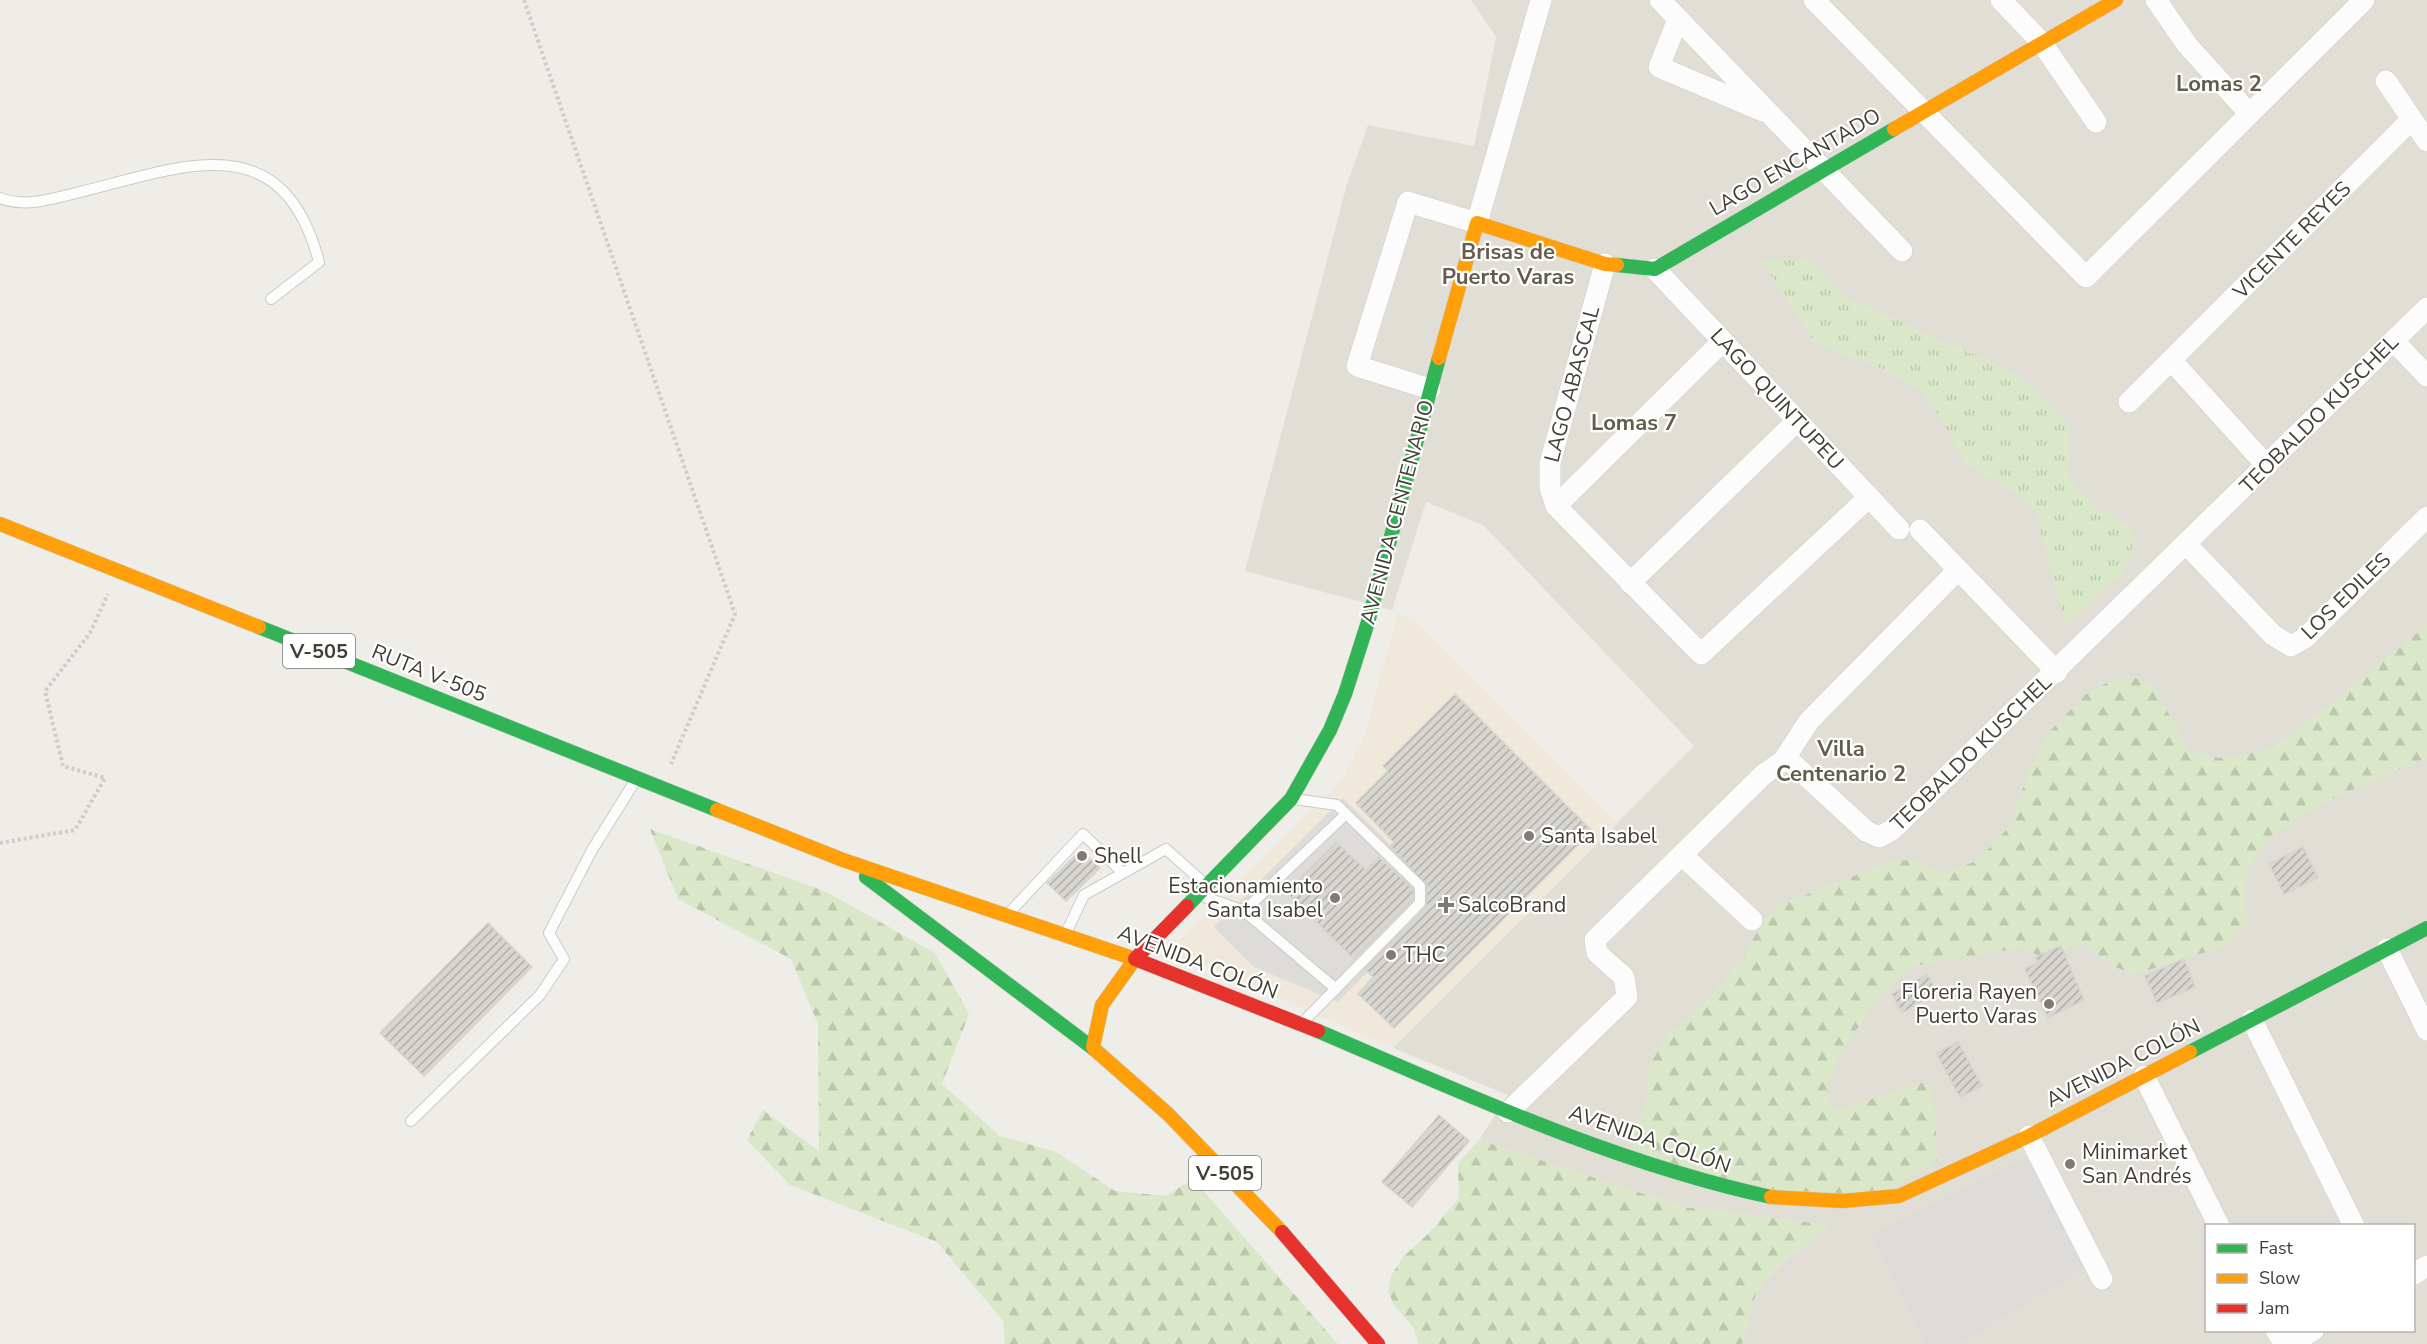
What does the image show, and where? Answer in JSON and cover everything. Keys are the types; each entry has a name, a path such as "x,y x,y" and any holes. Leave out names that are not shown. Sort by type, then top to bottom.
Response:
{"main road":[{"name":"LAGO ENCANTADO","path":"1655,268 2116,0"},
{"path":"1477,223 1605,264 1655,268"},
{"name":"AVENIDA CENTENARIO","path":"1093,1047 1102,1005 1135,959 1291,799 1325,744 1350,686 1477,223"},
{"name":"RUTA V-505","path":"0,524 843,861"},
{"path":"843,861 1093,1047"},
{"name":"AVENIDA COLÓN","path":"843,861 1135,959 1302,1024 1508,1112 1708,1183 1766,1196 1814,1201 1899,1196 2029,1136 2427,928"},
{"name":"V-505","path":"1093,1047 1225,1173 1296,1248 1378,1344"}],"street":[{"name":"AVENIDA CENTENARIO","path":"1477,223 1541,0"},
{"path":"1660,0 1826,169 1902,251"},
{"path":"1814,0 2086,277 2364,0"},
{"path":"2001,0 2042,43 2096,122"},
{"path":"2156,0 2188,46 2249,113"},
{"path":"1678,19 1659,67 1772,114"},
{"path":"2386,81 2427,141"},
{"name":"VICENTE REYES","path":"2129,402 2412,119"},
{"path":"1430,389 1357,366 1408,202 1477,223"},
{"name":"LAGO ABASCAL","path":"1556,506 1550,488 1550,463 1605,264"},
{"name":"LAGO QUINTUPEU","path":"1655,268 1899,529"},
{"name":"TEOBALDO KUSCHEL","path":"1783,761 1797,767 1866,831 1879,837 1892,830 2187,545 2427,308"},
{"path":"1723,341 1556,506 1701,654 1869,498"},
{"path":"2394,341 2427,376"},
{"path":"2172,361 2267,466"},
{"path":"1630,583 1797,421"},
{"name":"LOS EDILES","path":"2187,545 2273,635 2291,646 2305,638 2427,517"},
{"path":"1920,530 2056,672"},
{"path":"1508,1112 1627,997 1624,977 1597,953 1595,939 1764,774 1783,761 1809,721 1958,570"},
{"path":"1683,855 1752,920"},
{"path":"2387,949 2427,1030"},
{"path":"2252,1020 2353,1224"},
{"path":"2144,1076 2218,1224"},
{"path":"2029,1136 2102,1279"},
{"path":"2290,1344 2311,1332"}],"lane":[{"path":"0,198 16,204 52,199 199,164 233,166 256,172 282,187 297,208 311,233 319,261 271,299"},
{"path":"411,1121 540,995 564,959 549,933 592,850 637,778"},
{"path":"1291,799 1337,805 1420,886 1420,903 1302,1024"},
{"path":"1244,911 1346,814"},
{"path":"1006,915 1083,834 1123,873"},
{"path":"1065,935 1084,895 1166,849 1203,891 1244,911 1336,989"}],"path":[{"path":"524,0 735,614 661,788"},
{"path":"0,843 75,830 105,778 63,766 45,691 90,633 118,571"}],"shaded area":[{"path":"1471,0 2427,0 2427,1344 1742,1344 1757,1290 1785,1261 1828,1225 1684,1207 1479,1140 1508,1095 1393,1048 1694,746 1483,525 1426,502 1392,610 1245,571 1347,184 1368,125 1474,146 1496,37"},
{"path":"1398,613 1414,619 1618,823 1393,1048 1170,950 1342,780 1365,734"},
{"name":"Estacionamiento Santa Isabel","path":"1343,798 1428,882 1425,914 1338,1002 1254,967 1214,927"},
{"path":"2027,1157 2084,1268 1959,1344 1924,1344 1870,1235"}],"green space":[{"path":"1810,259 1843,296 2010,371 2032,388 2070,427 2068,474 2080,491 2102,511 2129,526 2135,540 2124,572 2065,626 2034,506 1964,462 1944,423 1921,391 1883,369 1816,344 1761,260"},
{"path":"2427,625 2427,757 2324,804 2297,819 2274,836 2256,855 2247,875 2245,894 2247,926 2219,948 2135,974 2112,966 2084,943 2044,957 2019,948 1913,966 1880,995 1840,1054 1825,1094 1836,1111 1927,1081 1935,1112 1937,1160 1867,1205 1689,1176 1626,1144 1645,1111 1650,1064 1668,1034 1702,1006 1741,960 1768,913 1775,907 1892,861 1914,860 1929,870 1947,871 1977,861 2010,826 2028,774 2049,732 2085,695 2110,681 2133,677 2152,685 2190,751 2220,758 2258,752 2293,734"},
{"path":"650,829 825,891 935,953 969,1014 942,1084 1000,1136 1056,1152 1115,1191 1166,1196 1193,1179 1338,1344 1005,1344 1003,1321 937,1242 790,1185 747,1140 763,1110 819,1151 818,1024 791,959 678,899"},
{"path":"1479,1140 1684,1207 1829,1225 1785,1261 1757,1290 1742,1344 1419,1344 1413,1327 1394,1305 1388,1291 1391,1276 1403,1257 1428,1234 1459,1198 1458,1163"}],"building":[{"path":"1455,694 1592,831 1394,1028 1358,994 1373,977 1365,969 1426,908 1427,886 1390,846 1394,842 1356,803 1388,771 1383,766"},
{"path":"1336,842 1366,870 1379,857 1413,889 1413,900 1354,959 1286,892"},
{"path":"2303,847 2318,878 2284,894 2269,864"},
{"path":"1081,850 1100,868 1066,901 1047,883"},
{"path":"488,923 532,967 424,1076 380,1033"},
{"path":"2061,946 2084,1000 2048,1018 2025,969 2038,962 2035,957"},
{"path":"2184,959 2195,987 2157,1003 2145,976"},
{"path":"1927,974 1937,993 1902,1013 1892,994"},
{"path":"1958,1042 1982,1086 1960,1097 1936,1053"},
{"path":"1439,1115 1469,1141 1412,1207 1382,1182"}],"traffic: fast":[{"path":"1617,265 1655,269 1894,129"},
{"path":"1187,906 1291,799 1330,730 1345,694 1368,622 1439,358"},
{"path":"259,627 717,810"},
{"path":"866,877 1094,1049"},
{"path":"2190,1052 2427,928"},
{"path":"1318,1031 1485,1102 1597,1146 1712,1183 1771,1197"}],"traffic: slow":[{"path":"1894,129 2116,0"},
{"path":"1439,358 1477,223 1605,264 1617,265"},
{"path":"0,524 259,627"},
{"path":"717,810 843,860 1135,959 1102,1005 1093,1047"},
{"path":"1094,1049 1168,1114 1282,1232"},
{"path":"1771,1197 1842,1201 1899,1196 2029,1136 2190,1052"}],"traffic: jam":[{"path":"1187,906 1135,959 1318,1031"},
{"path":"1282,1232 1378,1344"}],"place":[{"name":"Santa Isabel","path":"1529,836"},
{"name":"Shell","path":"1082,856"},
{"name":"Estacionamiento Santa Isabel","path":"1335,898"},
{"name":"SalcoBrand","path":"1446,905"},
{"name":"THC","path":"1391,955"},
{"name":"Floreria Rayen Puerto Varas","path":"2049,1004"},
{"name":"Minimarket San Andrés","path":"2070,1164"}],"district":[{"name":"Lomas 2","path":"2219,83"},
{"name":"Brisas de Puerto Varas","path":"1508,264"},
{"name":"Lomas 7","path":"1634,422"},
{"name":"Villa Centenario 2","path":"1841,760"}]}
